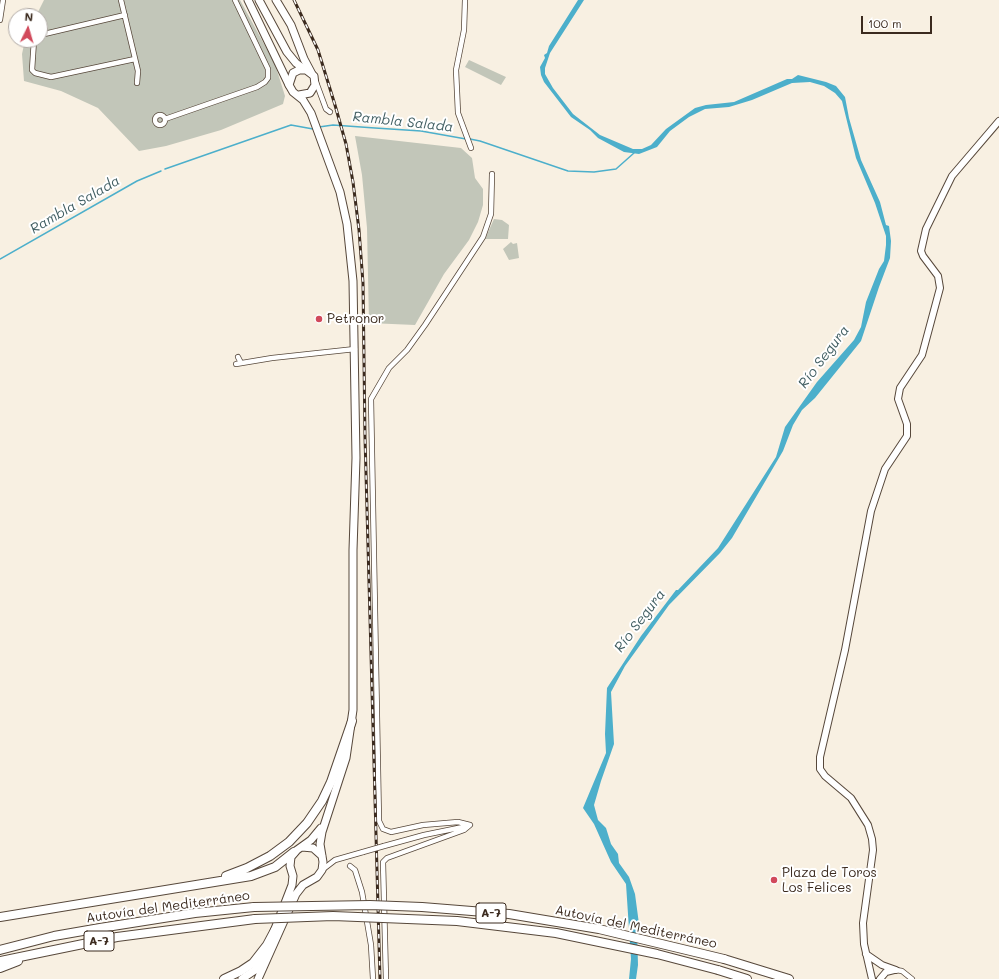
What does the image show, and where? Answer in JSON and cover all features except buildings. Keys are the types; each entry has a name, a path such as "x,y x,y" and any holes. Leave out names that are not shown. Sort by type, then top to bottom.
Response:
{"highway":[{"path":"195,885 235,873 258,863 278,851 299,833 316,812 325,795 342,755 352,721"},
{"path":"0,917 248,877 262,873 278,865 294,852"},
{"name":"Autovía del Mediterráneo","path":"0,950 54,936 195,913 254,907 370,905 422,907 509,914 599,929 724,959 789,979"},
{"name":"Autovía del Mediterráneo","path":"0,961 117,938 255,919 332,916 457,921 501,926 599,942 718,970 747,979"},
{"path":"224,979 242,971 253,963 267,945 275,930"},
{"path":"0,968 18,961 27,955"}],"main road":[{"path":"248,0 259,24 290,81 292,90 299,95 312,116 340,192 346,215 353,281 355,349 356,458 353,561 354,676 352,721 340,779 324,821 320,841 322,870 317,877 303,885 296,894 262,979"},
{"path":"259,0 287,52 296,63 309,72"},
{"path":"276,0 291,24 309,72 316,82 312,92 312,116"},
{"path":"287,52 291,70 290,81"},
{"path":"290,81 296,71 309,72"},
{"path":"299,95 306,95 312,92"},
{"path":"870,973 866,954 864,915 872,860 872,839 868,825 851,798 825,776 820,768 820,757 845,650 871,511 885,469 907,436 907,424 898,399 900,388 922,355 940,288 938,276 922,256 921,251 926,229 940,197 955,172 999,121"},
{"path":"242,979 250,975 258,965 275,930 293,880 290,860 294,852 302,848 314,837 324,821"},
{"path":"302,848 313,848 322,857"},
{"path":"291,871 300,879 310,880"},
{"path":"258,979 272,951"},
{"path":"866,954 882,965 896,970"},
{"path":"870,973 882,965"},
{"path":"870,973 881,977 890,970 896,970"}],"street":[{"path":"0,20 3,0"},
{"path":"121,0 138,71 137,83"},
{"path":"165,119 257,87 268,78 268,69 235,0"},
{"path":"244,0 259,24"},
{"path":"465,0 464,30 456,70 458,113 471,148"},
{"path":"48,34 125,15"},
{"path":"32,48 31,55 32,70 35,73 51,77 135,59"},
{"path":"316,82 319,94 326,110 330,112"},
{"path":"312,92 319,94"},
{"path":"470,825 458,822 423,825 391,832 383,829 379,821 370,408 371,399 388,368 407,350 483,237 491,214 492,174"},
{"path":"238,357 238,363 355,349"},
{"path":"322,870 335,860 424,834 470,825"},
{"path":"386,979 383,862 387,858 464,830 470,825"},
{"path":"322,857 335,860"},
{"path":"350,866 355,870 362,892 371,945 373,979"},
{"path":"896,970 902,971 912,979"}],"shaded area":[{"path":"44,0 240,0 275,64 285,96 283,104 221,130 166,146 139,151 98,108 61,91 24,81 22,54 23,48 48,48 48,8 40,8"},
{"path":"469,60 506,77 501,85 465,67"},
{"path":"355,136 461,148 472,158 475,178 483,189 483,205 478,222 469,240 444,274 415,325 369,323 367,228 362,175"},
{"path":"494,219 502,220 509,225 508,239 485,239"},
{"path":"511,242 513,244 517,243 519,258 509,260 503,249"}],"water":[{"path":"578,0 584,0 550,53 545,68 545,74 553,88 573,114 600,135 633,149 642,149 651,145 666,129 695,108 706,105 734,102 787,79 792,79 798,75 826,82 836,86 845,97 849,118 861,160 880,202 886,225 889,226 891,241 890,258 861,341 815,398 802,410 793,425 783,451 732,538 720,553 669,605 625,666 611,692 614,744 594,805 598,820 606,828 611,844 618,854 619,863 629,877 635,894 639,924 637,929 638,965 636,979 629,979 631,959 626,884 611,862 594,824 583,808 606,753 605,734 607,688 641,636 676,590 678,590 718,548 776,457 785,427 817,382 854,340 861,327 866,302 879,269 884,261 886,236 875,203 856,158 842,101 835,93 824,86 810,82 792,83 752,100 729,107 705,109 689,117 670,131 657,147 639,154 624,152 598,138 590,130 571,117 544,82 541,75 540,67 545,58 544,55 547,53 549,46"}],"waterway":[{"name":"Rambla Salada","path":"165,169 291,125 313,129"},
{"name":"Rambla Salada","path":"319,127 333,125 421,131 466,139"},
{"name":"Rambla Salada","path":"470,139 480,141 568,171 594,172 616,169 634,153"},
{"name":"Rambla Salada","path":"0,259 137,181 161,171"}],"railway":[{"path":"294,0 318,50 335,105 346,144 353,182 359,230 363,283 365,437 380,979"}],"place":[{"name":"Petronor","path":"319,319"},
{"name":"Plaza de Toros Los Felices","path":"774,880"}],"water label":[{"name":"Río Segura","path":"824,357"},
{"name":"Río Segura","path":"640,621"}]}
